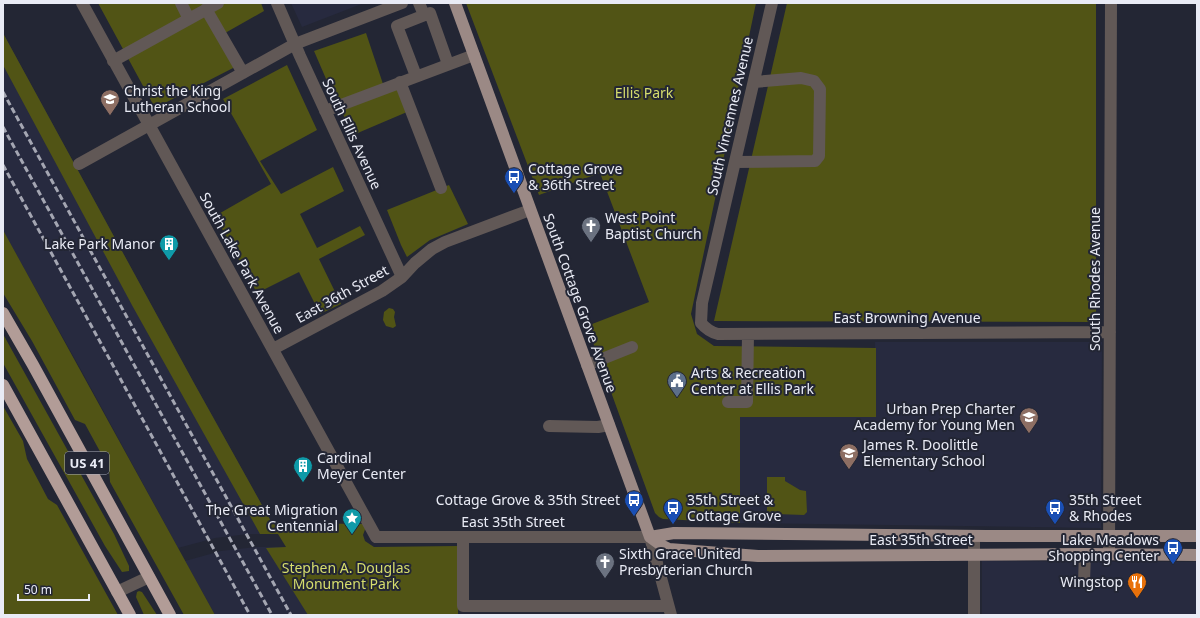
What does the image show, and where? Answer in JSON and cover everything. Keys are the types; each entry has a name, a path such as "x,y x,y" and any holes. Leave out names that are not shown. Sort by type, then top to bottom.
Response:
{"highway":[{"name":"US 41","path":"3,313 170,615"},
{"name":"US 41","path":"3,384 130,615"}],"main road":[{"name":"South Cottage Grove Avenue","path":"455,3 650,537"},
{"name":"East 35th Street","path":"650,537 674,533 974,536 1197,536"},
{"name":"East 35th Street","path":"650,537 669,549 736,555 1197,555"}],"street":[{"name":"South Lake Park Avenue","path":"82,3 376,537"},
{"path":"181,3 189,19"},
{"path":"113,61 218,3"},
{"name":"South Ellis Avenue","path":"277,3 402,277"},
{"path":"79,164 295,44 402,3"},
{"path":"419,3 424,15"},
{"name":"South Vincennes Avenue","path":"705,329 700,323 702,303 772,3"},
{"name":"South Rhodes Avenue","path":"1109,554 1111,3"},
{"path":"206,9 243,73"},
{"path":"416,76 397,26 424,15 430,13 448,64"},
{"path":"325,111 474,55"},
{"path":"735,162 815,161 819,156 820,89 814,81 801,78 754,82"},
{"path":"400,82 441,188"},
{"name":"East 36th Street","path":"273,349 382,291 402,277 432,249 445,242 530,210"},
{"name":"East Browning Avenue","path":"705,329 718,334 1110,332"},
{"path":"728,402 747,402 748,334"},
{"path":"587,365 632,347"},
{"path":"549,426 598,427 609,425"},
{"path":"462,536 463,606 670,610"},
{"path":"974,536 974,615"},
{"name":"East 35th Street","path":"376,537 650,537"},
{"name":"South Cottage Grove Avenue","path":"650,537 670,610"},
{"path":"1084,581 1085,554"},
{"path":"117,592 149,577"}],"shaded area":[{"path":"291,3 364,3 302,27"},
{"path":"3,33 278,534 248,534 215,538 178,548 7,238 3,230"},
{"path":"875,342 1102,342 1101,528 740,523 740,417 876,417"},
{"path":"256,547 286,547 322,615 215,615 185,561 221,551"},
{"name":"Lake Meadows Shopping Center","path":"982,561 1197,562 1197,615 982,615"}],"green space":[{"path":"98,3 261,3 264,11 218,37 235,67 155,108"},
{"name":"Ellis Park","path":"466,3 756,3 691,314 697,334 714,346 876,348 876,417 740,417 740,523 663,519 655,513 587,326 649,302 600,173 539,195"},
{"path":"787,3 1096,3 1096,322 714,321"},
{"name":"Stephen A. Douglas Monument Park","path":"3,33 272,523 367,524 363,535 365,541 374,547 458,546 458,615 308,615 266,548 286,547 278,534 260,534 133,307 3,65"},
{"path":"366,33 383,84 336,102 314,51"},
{"path":"287,65 317,130 260,161 281,194 333,167 344,191 300,214 317,248 360,226 365,235 319,259 341,304 320,314 299,272 257,293 215,216 271,184 223,99"},
{"path":"397,87 407,112 353,135 340,108"},
{"path":"449,185 468,224 430,240 407,257 387,210"},
{"path":"3,230 215,615 184,615 110,482 109,468 85,424 75,420 32,341 3,293"},
{"path":"389,308 393,309 395,312 394,317 396,326 393,328 386,326 383,320 384,312"},
{"path":"3,334 114,534 129,566 129,571 122,572 105,546 3,363"},
{"path":"3,406 23,441 27,459 48,499 57,505 118,615 3,615"},
{"path":"767,477 785,477 785,481 800,490 806,491 807,512 804,515 775,514 767,511"},
{"path":"137,592 142,592 157,615 144,615 136,597"}],"railway":[{"path":"3,92 291,615"},
{"path":"3,127 272,615"},
{"path":"3,165 250,615"}],"place":[{"name":"Christ the King Lutheran School","path":"110,116"},
{"name":"Cottage Grove & 36th Street","path":"514,194"},
{"name":"West Point Baptist Church","path":"591,243"},
{"name":"Lake Park Manor","path":"169,261"},
{"name":"Arts & Recreation Center at Ellis Park","path":"677,398"},
{"name":"Urban Prep Charter Academy for Young Men","path":"1029,434"},
{"name":"James R. Doolittle Elementary School","path":"849,470"},
{"name":"Cardinal Meyer Center","path":"303,483"},
{"name":"Cottage Grove & 35th Street","path":"634,517"},
{"name":"35th Street & Cottage Grove","path":"673,525"},
{"name":"35th Street & Rhodes","path":"1055,525"},
{"name":"The Great Migration Centennial","path":"352,535"},
{"name":"Lake Meadows Shopping Center","path":"1173,565"},
{"name":"Sixth Grace United Presbyterian Church","path":"605,579"},
{"name":"Wingstop","path":"1137,599"}]}
